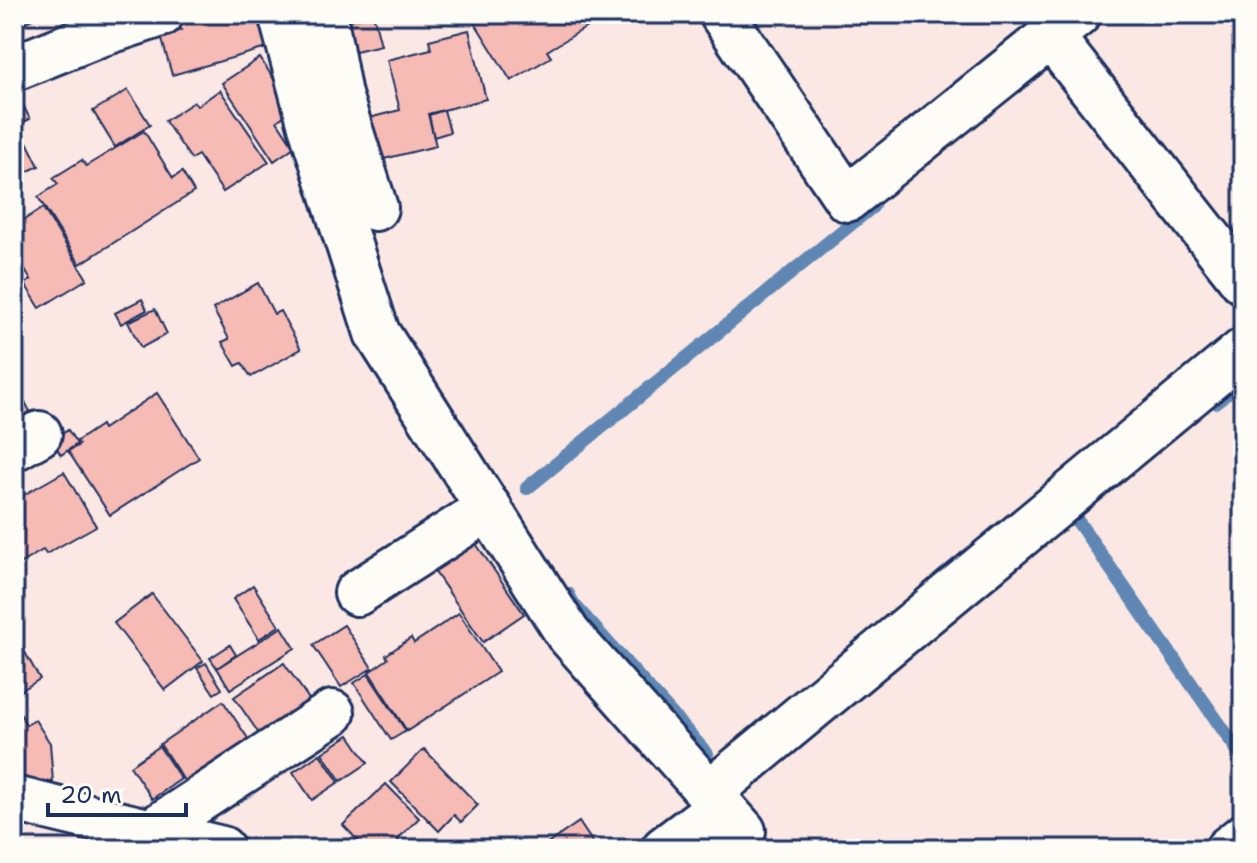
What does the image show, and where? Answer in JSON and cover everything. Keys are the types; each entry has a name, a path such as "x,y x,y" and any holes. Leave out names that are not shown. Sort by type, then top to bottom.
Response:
{"street":[{"path":"281,14 311,126 377,333 568,634 743,831 720,849"},
{"path":"324,14 339,95 375,208"},
{"path":"722,14 847,199 1064,25 1243,281"},
{"path":"14,68 145,17"},
{"path":"664,849 715,799 1243,351"},
{"path":"357,593 489,508"},
{"path":"150,832 332,713"},
{"path":"14,799 222,849"},
{"path":"1228,849 1243,837"}],"building":[{"path":"18,14 43,14 22,24"},
{"path":"210,14 261,14 270,47 172,75 161,36 181,30 178,23"},
{"path":"373,14 381,45 347,53 339,23"},
{"path":"472,14 586,14 592,24 547,51 551,57 511,81"},
{"path":"469,30 486,99 428,114 436,146 376,161 365,119 400,110 387,60 431,49 429,40"},
{"path":"260,58 289,102 289,112 277,121 294,147 274,161 222,83"},
{"path":"14,87 30,119 14,127"},
{"path":"128,90 150,125 115,147 93,111"},
{"path":"220,90 269,162 223,192 198,155 191,159 165,121 194,102 197,106"},
{"path":"444,110 450,132 434,137 429,115"},
{"path":"19,126 39,166 14,178 14,128"},
{"path":"144,131 173,178 182,172 194,192 80,264 38,197 58,184 53,178 82,160 86,166"},
{"path":"43,208 87,279 40,308 25,284 31,280 14,253 14,226"},
{"path":"258,283 274,314 280,311 301,349 251,377 242,363 236,366 222,342 229,339 213,309"},
{"path":"142,299 147,310 121,324 115,313"},
{"path":"155,309 167,334 141,348 128,322"},
{"path":"14,381 34,419 14,429"},
{"path":"157,393 199,458 110,515 68,451 101,425 103,429"},
{"path":"68,430 77,444 61,455 52,441"},
{"path":"64,472 96,526 46,554 43,550 14,567 14,490 20,497"},
{"path":"468,532 524,614 483,642 426,559"},
{"path":"253,585 279,626 259,639 233,599"},
{"path":"152,594 203,661 165,690 114,623"},
{"path":"459,613 498,672 407,731 369,672 388,659 386,655 411,638 414,643"},
{"path":"344,625 372,668 341,687 313,645"},
{"path":"282,627 295,648 230,689 217,668"},
{"path":"14,633 40,679 14,695"},
{"path":"230,645 236,655 217,668 210,658"},
{"path":"206,663 222,689 214,694 197,668"},
{"path":"284,663 313,705 262,738 234,697"},
{"path":"368,674 406,731 391,740 354,683"},
{"path":"223,701 251,743 187,785 160,744"},
{"path":"19,711 26,725 35,720 50,743 53,782 14,777 14,713"},
{"path":"349,735 368,763 341,781 322,753"},
{"path":"159,746 181,779 152,799 130,766"},
{"path":"424,749 478,805 461,822 454,815 439,831 391,782"},
{"path":"320,754 339,782 312,800 293,772"},
{"path":"386,784 419,818 397,840 403,845 399,849 366,849 343,825"},
{"path":"579,822 597,849 540,849"}],"waterway":[{"path":"527,488 873,206"},
{"path":"1215,402 1243,380"},
{"path":"1074,516 1243,758"},
{"path":"568,594 574,605 707,754"}]}
